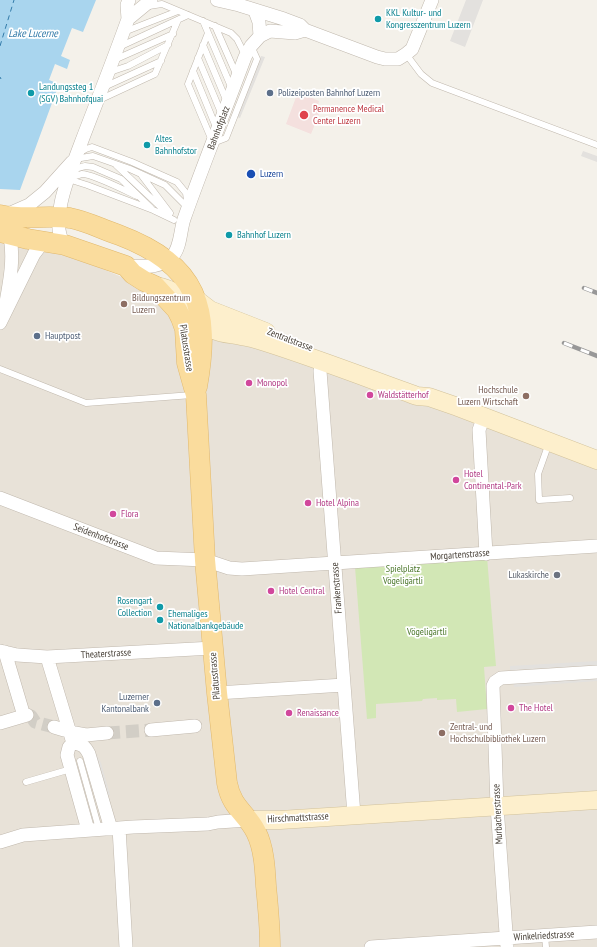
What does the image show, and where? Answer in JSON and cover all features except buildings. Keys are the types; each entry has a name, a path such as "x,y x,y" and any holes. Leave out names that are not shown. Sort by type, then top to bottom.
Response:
{"main road":[{"path":"155,286 133,274 126,266 65,245 42,242 4,225 15,217 59,217 77,220 137,242 167,261"},
{"name":"Zentralstrasse","path":"167,261 182,276 197,300 210,310 420,389 429,397"},
{"name":"Zentralstrasse","path":"155,286 164,287 176,293 202,321 215,330 253,338 322,361 417,396 429,397 484,416 597,460"},
{"name":"Pilatusstrasse","path":"155,286 177,310 184,323 188,363 196,395 205,560 217,693 228,787 230,796 237,807 257,832 262,852 266,884 270,947"},
{"name":"Pilatusstrasse","path":"196,395 201,364 202,321 197,300"},
{"name":"Hirschmattstrasse","path":"248,820 280,820 597,800"}],"street":[{"path":"65,245 60,237 59,217 62,196 96,101 128,19 127,5 129,0"},
{"path":"217,0 223,2 236,2 255,11 300,25 305,30 385,59 398,58 406,54 414,45 432,0"},
{"path":"128,19 148,3"},
{"path":"255,11 259,22 260,36 270,31 295,33 305,30"},
{"name":"Bahnhofplatz","path":"167,261 174,254 178,246 177,225 188,208 248,52 260,36"},
{"path":"2,319 10,270 11,246 4,225 45,192 75,159"},
{"path":"2,319 34,254 42,242"},
{"path":"126,266 155,266 167,261"},
{"name":"Frankenstrasse","path":"322,361 320,371 354,815"},
{"path":"484,416 479,430 486,554"},
{"name":"Seidenhofstrasse","path":"0,498 156,558 205,560"},
{"name":"Morgartenstrasse","path":"205,560 229,568 242,569 597,546"},
{"name":"Theaterstrasse","path":"3,652 17,655 47,657 213,648"},
{"path":"0,723 26,715 3,652"},
{"path":"47,657 67,733 69,747 67,755 75,765 104,829"},
{"name":"Murbacherstrasse","path":"507,942 497,806 493,686 495,682 501,678 597,672"},
{"path":"217,693 344,685"},
{"path":"151,730 195,726"},
{"path":"67,733 86,735 107,733"},
{"path":"67,733 85,746 89,754 126,947"},
{"name":"Hirschmattstrasse","path":"0,842 23,835 208,824 248,820"},
{"name":"Winkelriedstrasse","path":"371,947 546,941 597,932"}],"lane":[{"path":"148,3 162,4 231,33 248,52 257,59 226,138 213,143 188,84 208,33"},
{"path":"123,33 178,11"},
{"path":"117,48 188,15"},
{"path":"96,101 117,93 155,74 178,20"},
{"path":"203,21 233,90"},
{"path":"215,26 238,77"},
{"path":"110,67 173,34"},
{"path":"110,67 128,66 168,45"},
{"path":"203,45 228,103"},
{"path":"406,54 424,78 435,84 597,146"},
{"path":"198,58 223,117"},
{"path":"102,88 161,61"},
{"path":"193,71 218,130"},
{"path":"75,159 80,152 92,147 132,162 176,182 186,193 188,208"},
{"path":"75,159 93,156 130,169 165,185 188,208"},
{"path":"115,164 177,225"},
{"path":"68,179 78,168 85,166 93,167 125,181 153,210"},
{"path":"68,179 82,174 90,176 122,188 142,199"},
{"path":"140,174 169,211 177,225"},
{"path":"68,179 153,210 177,225"},
{"path":"0,369 86,403 196,395"},
{"path":"550,442 538,474 539,500 570,498"},
{"path":"26,782 75,765"}],"shaded area":[{"path":"466,0 483,0 465,47 450,41"},
{"path":"261,56 265,57 240,118 237,117"},
{"name":"Permanence Medical Center Luzern","path":"298,92 319,101 318,105 322,107 311,134 286,124"},
{"path":"583,151 597,156 597,162 581,156"},
{"path":"0,226 148,288 323,366 597,469 597,947 0,947"},
{"path":"597,661 597,665 510,670 510,666"},
{"path":"597,676 597,681 514,687 513,682"},
{"path":"95,752 101,763 110,795 104,796"}],"green space":[{"name":"Vögeligärtli","path":"487,557 496,666 484,667 487,709 457,712 456,699 423,699 422,701 376,704 376,718 367,719 355,567"}],"water":[{"name":"Lake Lucerne","path":"0,0 96,0 83,32 72,28 61,56 70,60 67,69 55,64 49,80 59,84 20,190 0,189"}],"ferry route":[{"path":"0,46 14,0"}],"tunnel":[{"path":"27,715 31,716 35,722 54,727"},
{"path":"107,733 151,730"}],"railway":[{"path":"584,288 597,293"},
{"path":"564,343 597,356"}],"place":[{"name":"KKL Kultur- und Kongresszentrum Luzern","path":"378,19"},
{"name":"Landungssteg 1 (SGV) Bahnhofquai","path":"31,93"},
{"name":"Polizeiposten Bahnhof Luzern","path":"270,93"},
{"name":"Permanence Medical Center Luzern","path":"304,115"},
{"name":"Altes Bahnhofstor","path":"147,145"},
{"name":"Luzern","path":"251,174"},
{"name":"Bahnhof Luzern","path":"229,235"},
{"name":"Bildungszentrum Luzern","path":"124,304"},
{"name":"Hauptpost","path":"37,336"},
{"name":"Monopol","path":"249,383"},
{"name":"Waldstätterhof","path":"370,395"},
{"name":"Hochschule Luzern Wirtschaft","path":"526,396"},
{"name":"Hotel Continental-Park","path":"456,480"},
{"name":"Hotel Alpina","path":"308,503"},
{"name":"Flora","path":"113,514"},
{"name":"Lukaskirche","path":"557,575"},
{"name":"Hotel Central","path":"271,591"},
{"name":"Rosengart Collection","path":"160,607"},
{"name":"Ehemaliges Nationalbankgebäude","path":"160,620"},
{"name":"Luzerner Kantonalbank","path":"157,703"},
{"name":"The Hotel","path":"511,708"},
{"name":"Renaissance","path":"289,713"},
{"name":"Zentral- und Hochschulbibliothek Luzern","path":"442,733"}],"park label":[{"name":"Spielplatz Vögeligärtli","path":"403,574"}]}
